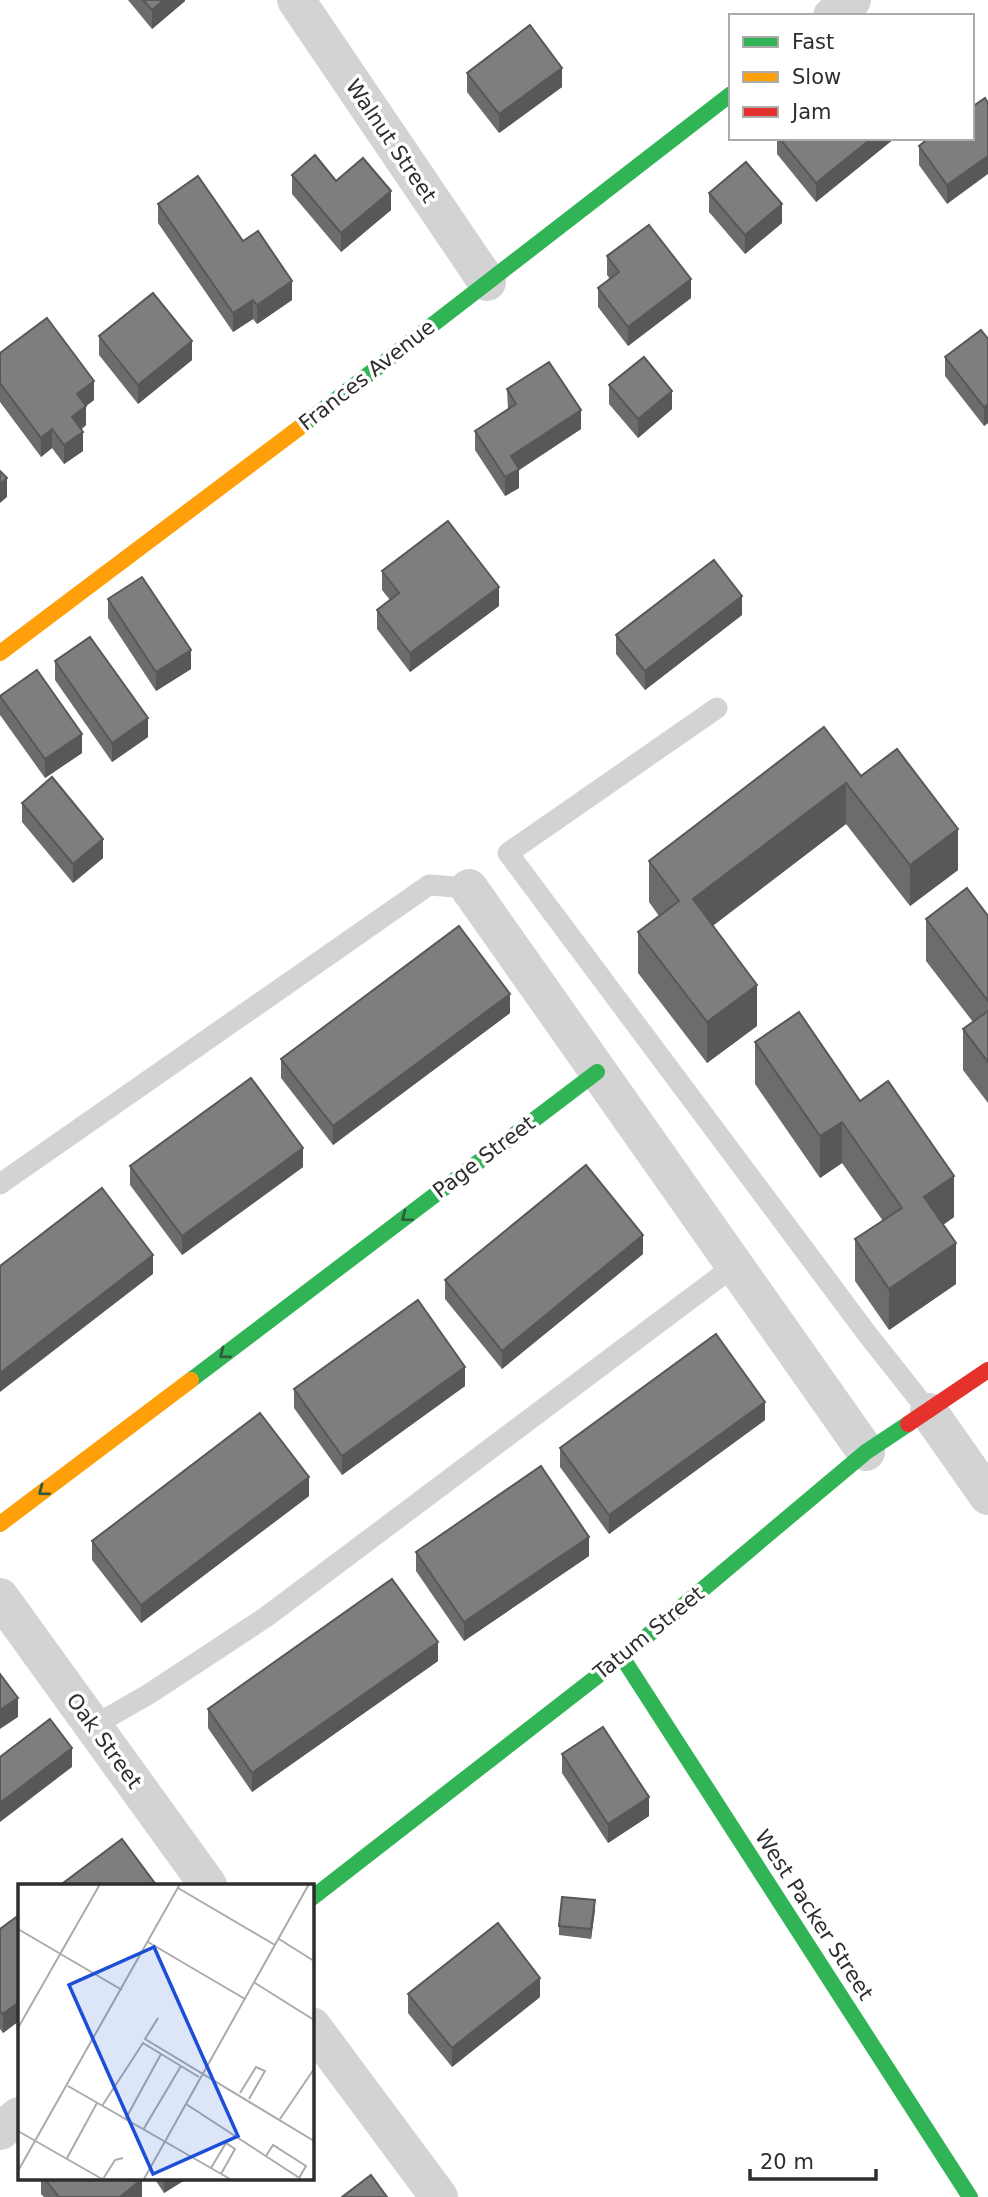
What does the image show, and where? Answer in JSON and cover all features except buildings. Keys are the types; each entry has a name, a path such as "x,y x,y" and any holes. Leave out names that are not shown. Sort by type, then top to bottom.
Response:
{"street":[{"name":"Walnut Street","path":"296,0 487,282"},
{"path":"834,14 852,0"},
{"name":"Frances Avenue","path":"0,653 177,522 729,96"},
{"path":"469,888 866,1452"},
{"name":"Page Street","path":"0,1524 597,1072"},
{"name":"Tatum Street","path":"313,1897 622,1657 866,1452 988,1370"},
{"path":"929,1412 988,1496"},
{"name":"Oak Street","path":"0,1597 207,1884"},
{"name":"West Packer Street","path":"622,1657 970,2197"},
{"path":"313,2027 439,2197"},
{"path":"0,2131 18,2117"}],"lane":[{"path":"717,708 508,853 859,1324 929,1412"},
{"path":"0,1184 429,885 469,888"},
{"path":"93,1726 149,1694 266,1617 734,1266"}],"traffic: fast":[{"path":"303,425 729,96"},
{"path":"191,1380 597,1072"},
{"path":"313,1897 622,1657 866,1452 908,1424"},
{"path":"622,1657 970,2197"}],"traffic: slow":[{"path":"0,653 303,425"},
{"path":"0,1524 191,1380"}],"traffic: jam":[{"path":"908,1424 988,1370"}]}
